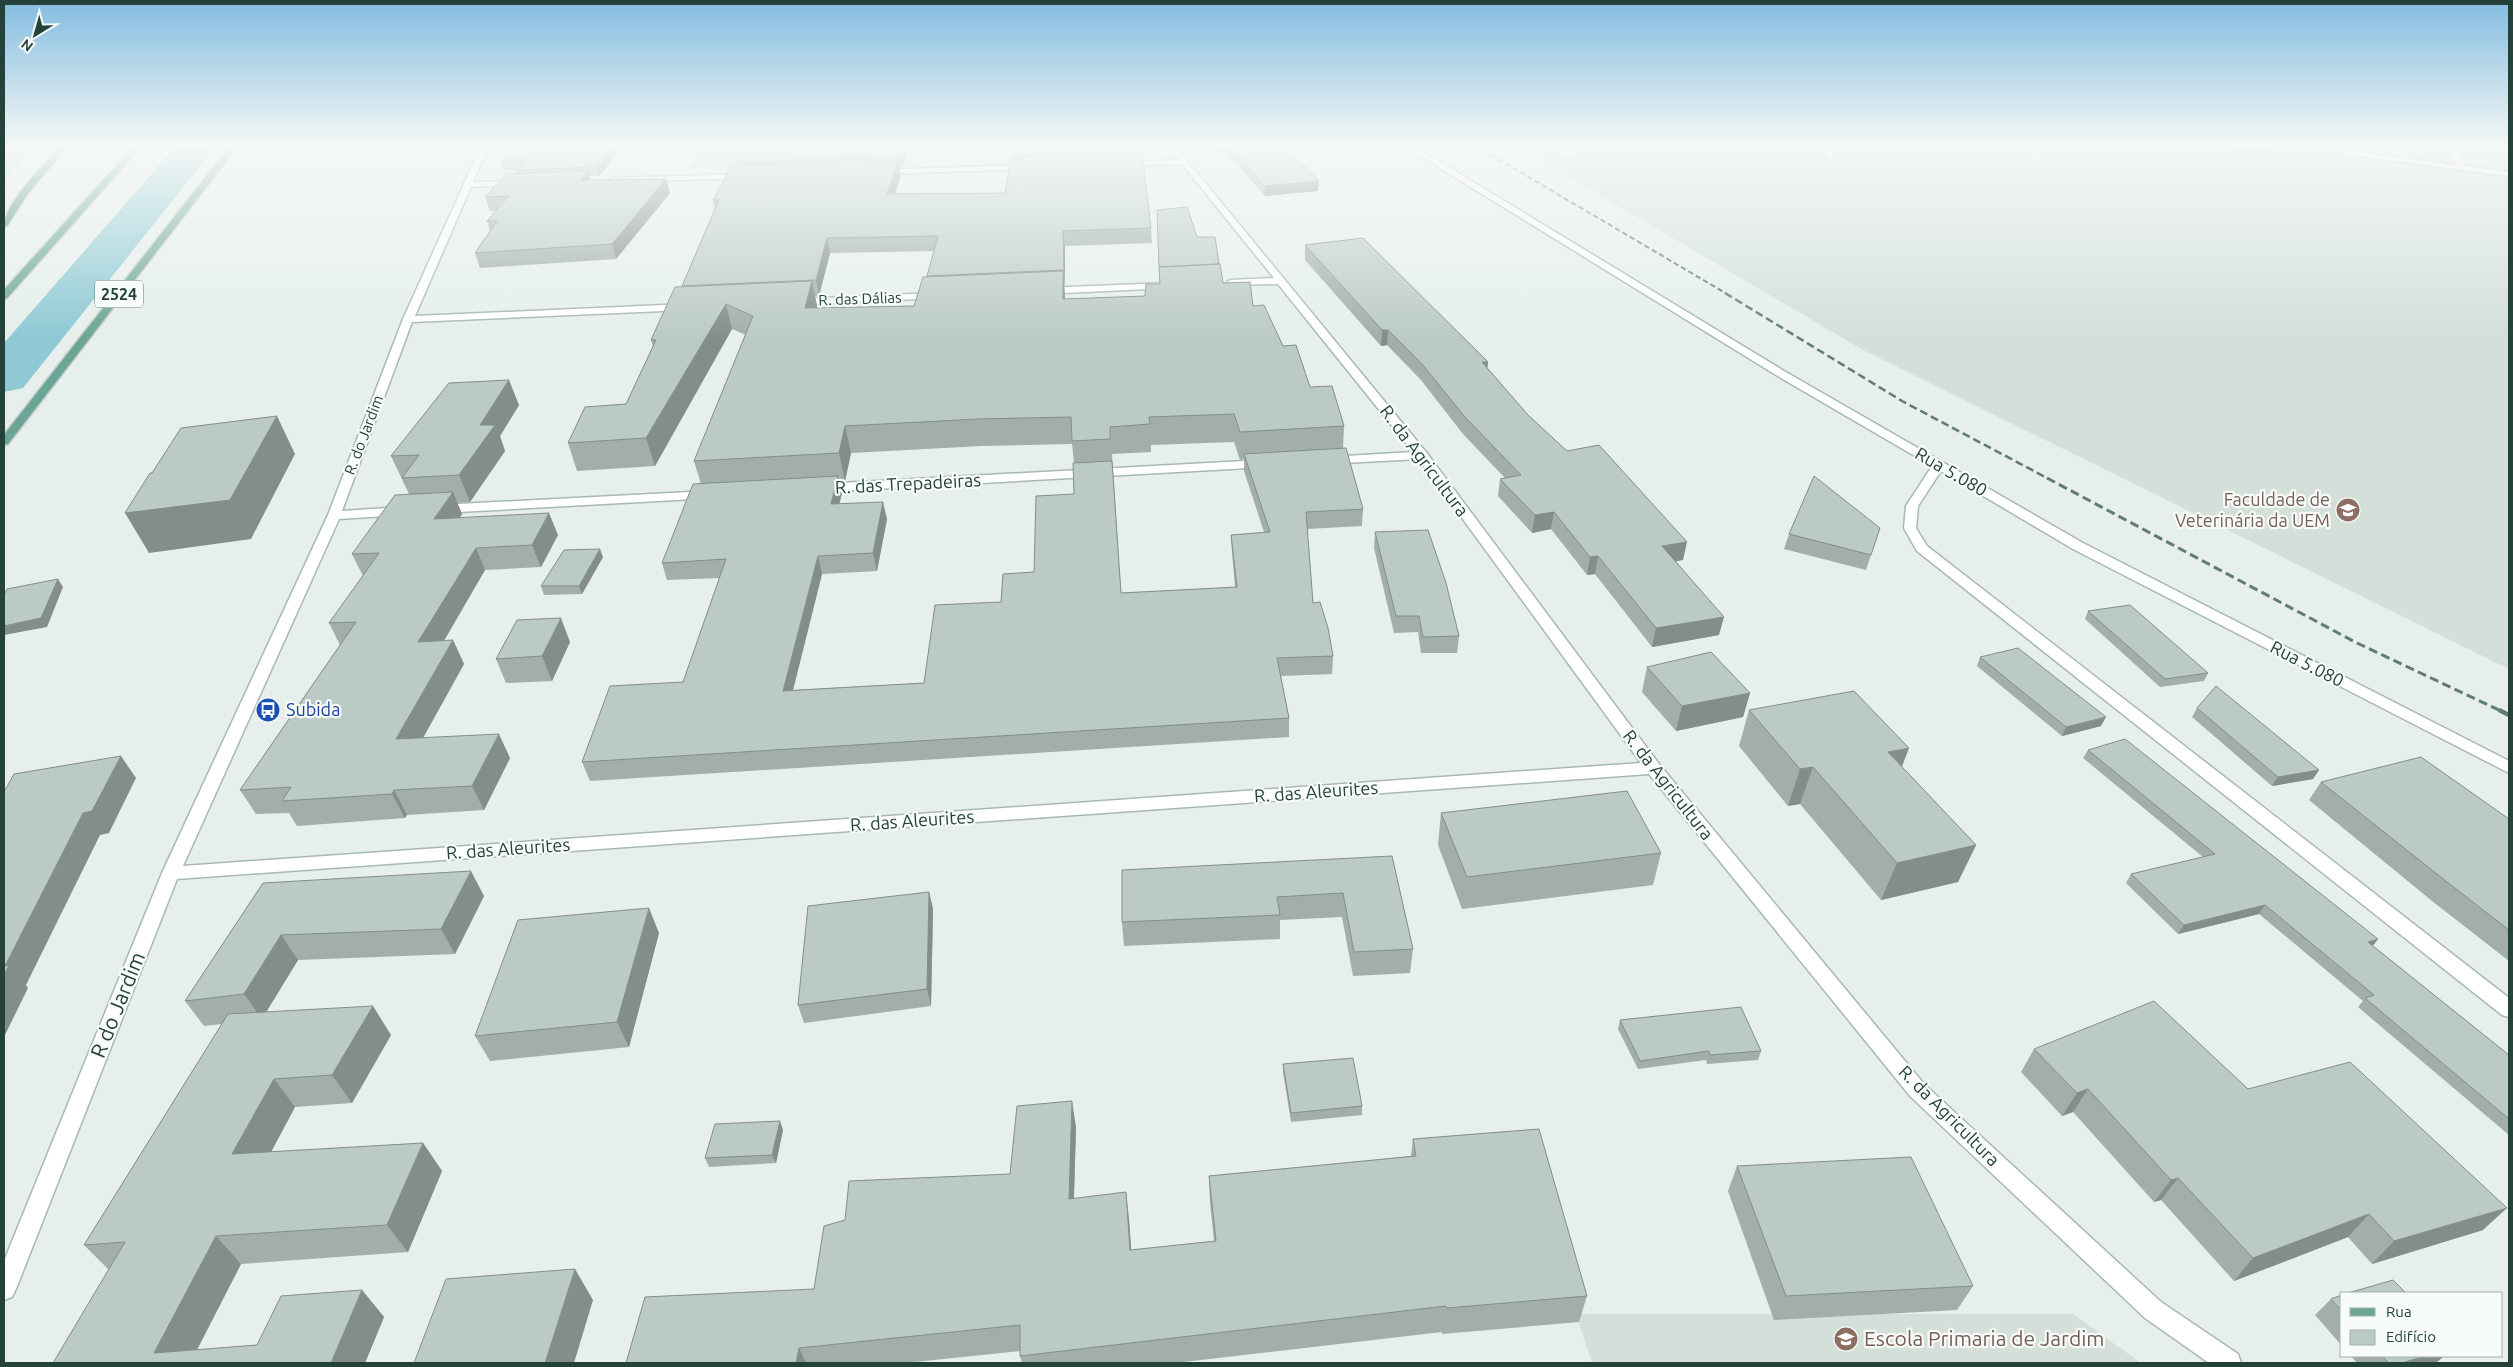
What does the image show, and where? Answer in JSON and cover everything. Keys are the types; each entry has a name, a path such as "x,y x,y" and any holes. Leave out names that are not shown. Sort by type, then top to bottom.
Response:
{"highway":[{"path":"4,224 13,210"}],"main road":[{"path":"4,296 81,210"},
{"name":"2524","path":"4,442 184,210"}],"street":[{"name":"R. do Jardim","path":"239,723 334,515 408,319 457,210"},
{"name":"R. da Agricultura","path":"1223,210 1422,456 1653,768 1917,1090 2153,1310 2229,1363"},
{"name":"Rua 5.080","path":"1513,210 1780,373 2078,546 2509,768"},
{"path":"1222,284 1282,281"},
{"path":"1034,292 1173,286"},
{"name":"R. das Dálias","path":"785,302 944,296"},
{"path":"408,319 696,306"},
{"path":"1312,462 1422,456"},
{"name":"R. das Trepadeiras","path":"813,489 1272,464"},
{"path":"1939,465 1912,506 1910,528 1922,548 2509,1009"},
{"path":"334,515 723,494"},
{"name":"R do Jardim","path":"4,1289 171,873 239,723"},
{"name":"R. das Aleurites","path":"171,873 1653,768"}],"shaded area":[{"name":"Faculdade de Veterinária da UEM","path":"1625,210 2509,210 2509,669 1865,351"},
{"name":"Escola Primaria de Jardim","path":"1576,1314 2073,1314 2141,1363 1592,1363"}],"building":[{"path":"497,210 640,210 612,244 475,253 497,221 487,221"},
{"path":"715,210 1149,210 1151,228 1063,231 1064,270 927,276 938,236 827,238 816,280 682,286"},
{"path":"1157,210 1188,210 1197,237 1215,237 1219,264 1159,267"},
{"path":"1363,238 1488,362 1482,362 1528,415 1567,451 1599,445 1687,542 1662,546 1724,617 1656,628 1598,556 1590,557 1554,512 1535,515 1500,479 1521,475 1465,417 1422,364 1388,330 1382,330 1305,245"},
{"path":"1220,264 1223,283 1250,282 1253,306 1264,305 1283,346 1296,345 1310,387 1332,386 1344,426 1240,432 1234,414 1149,417 1150,424 1110,427 1110,439 1072,441 1071,417 977,419 845,426 839,453 694,461 753,316 726,304 646,438 568,443 585,407 626,404 656,340 651,340 675,287 812,281 805,308 914,306 923,277 1063,271 1063,299 1145,296 1146,284 1160,284 1159,267"},
{"path":"509,380 480,425 495,425 459,475 402,478 419,455 391,456 449,383"},
{"path":"277,416 230,500 125,513 181,428"},
{"path":"1346,448 1363,509 1306,512 1313,603 1320,602 1328,628 1333,656 1277,658 1289,718 582,762 610,686 683,682 726,559 662,563 693,484 838,476 831,504 883,502 873,553 818,556 783,691 924,683 935,605 1001,602 1003,574 1034,572 1036,496 1074,494 1073,463 1112,461 1121,593 1237,587 1231,535 1270,532 1244,454"},
{"path":"1814,476 1880,528 1871,555 1789,534"},
{"path":"453,492 434,519 549,513 532,545 476,548 418,642 453,640 396,739 499,734 472,786 394,790 392,794 282,801 291,787 240,790 356,622 329,623 379,553 352,554 395,495"},
{"path":"1428,530 1446,583 1459,636 1423,637 1419,616 1396,616 1375,532"},
{"path":"600,549 579,586 541,586 564,550"},
{"path":"58,579 41,618 4,626 4,595 7,589"},
{"path":"2130,605 2208,673 2165,679 2088,611"},
{"path":"561,618 542,656 496,659 517,620"},
{"path":"2018,648 2106,717 2066,727 1980,657"},
{"path":"1711,652 1750,693 1682,706 1647,667"},
{"path":"2216,686 2319,770 2278,777 2197,708"},
{"path":"1854,691 1909,748 1888,752 1976,845 1897,863 1813,767 1800,769 1749,710"},
{"path":"2125,739 2378,939 2368,942 2509,1055 2509,1119 2365,998 2374,995 2265,905 2184,925 2131,874 2215,854 2088,750"},
{"path":"121,756 92,811 83,813 5,966 9,965 4,975 4,792 14,774"},
{"path":"2421,757 2509,819 2509,930 2321,782"},
{"path":"1627,791 1661,853 1467,877 1441,813"},
{"path":"1392,856 1413,949 1354,952 1343,893 1277,897 1280,915 1122,922 1122,870"},
{"path":"471,871 441,929 281,935 244,994 185,1001 263,883"},
{"path":"929,892 927,989 798,1005 808,906"},
{"path":"649,908 617,1022 475,1036 518,920"},
{"path":"2154,1001 2248,1089 2350,1062 2507,1208 2394,1241 2369,1214 2253,1258 2178,1178 2171,1180 2088,1089 2077,1093 2034,1049"},
{"path":"373,1006 332,1075 274,1079 232,1154 423,1143 387,1225 216,1236 154,1353 257,1345 281,1296 362,1290 331,1363 53,1363 125,1242 84,1245 228,1014"},
{"path":"1741,1007 1761,1051 1710,1055 1709,1051 1640,1061 1620,1020"},
{"path":"1353,1058 1362,1106 1291,1113 1283,1064"},
{"path":"1072,1101 1069,1199 1126,1192 1130,1250 1216,1241 1209,1176 1416,1156 1413,1139 1539,1129 1587,1296 1447,1308 1446,1306 1020,1356 1020,1325 799,1348 796,1363 626,1363 645,1297 814,1289 824,1226 845,1220 849,1181 1010,1174 1017,1106"},
{"path":"780,1121 772,1155 705,1158 715,1124"},
{"path":"1911,1157 1973,1286 1786,1296 1737,1166"},
{"path":"575,1269 545,1363 414,1363 446,1279"},
{"path":"2393,1280 2405,1292 2351,1292"},
{"path":"2340,1296 2340,1309 2331,1299"},
{"path":"2383,1357 2422,1357 2402,1363 2389,1363"}],"waterway":[{"path":"4,376 143,210"}],"railway":[{"path":"1584,210 1727,294"},
{"path":"1725,293 1902,401 2049,479"},
{"path":"2047,478 2357,643 2501,711"},
{"path":"2501,711 2509,715"}],"place":[{"name":"Faculdade de Veterinária da UEM","path":"2348,510"},
{"name":"Subida","path":"268,710"},
{"name":"Escola Primaria de Jardim","path":"1846,1339"}]}
